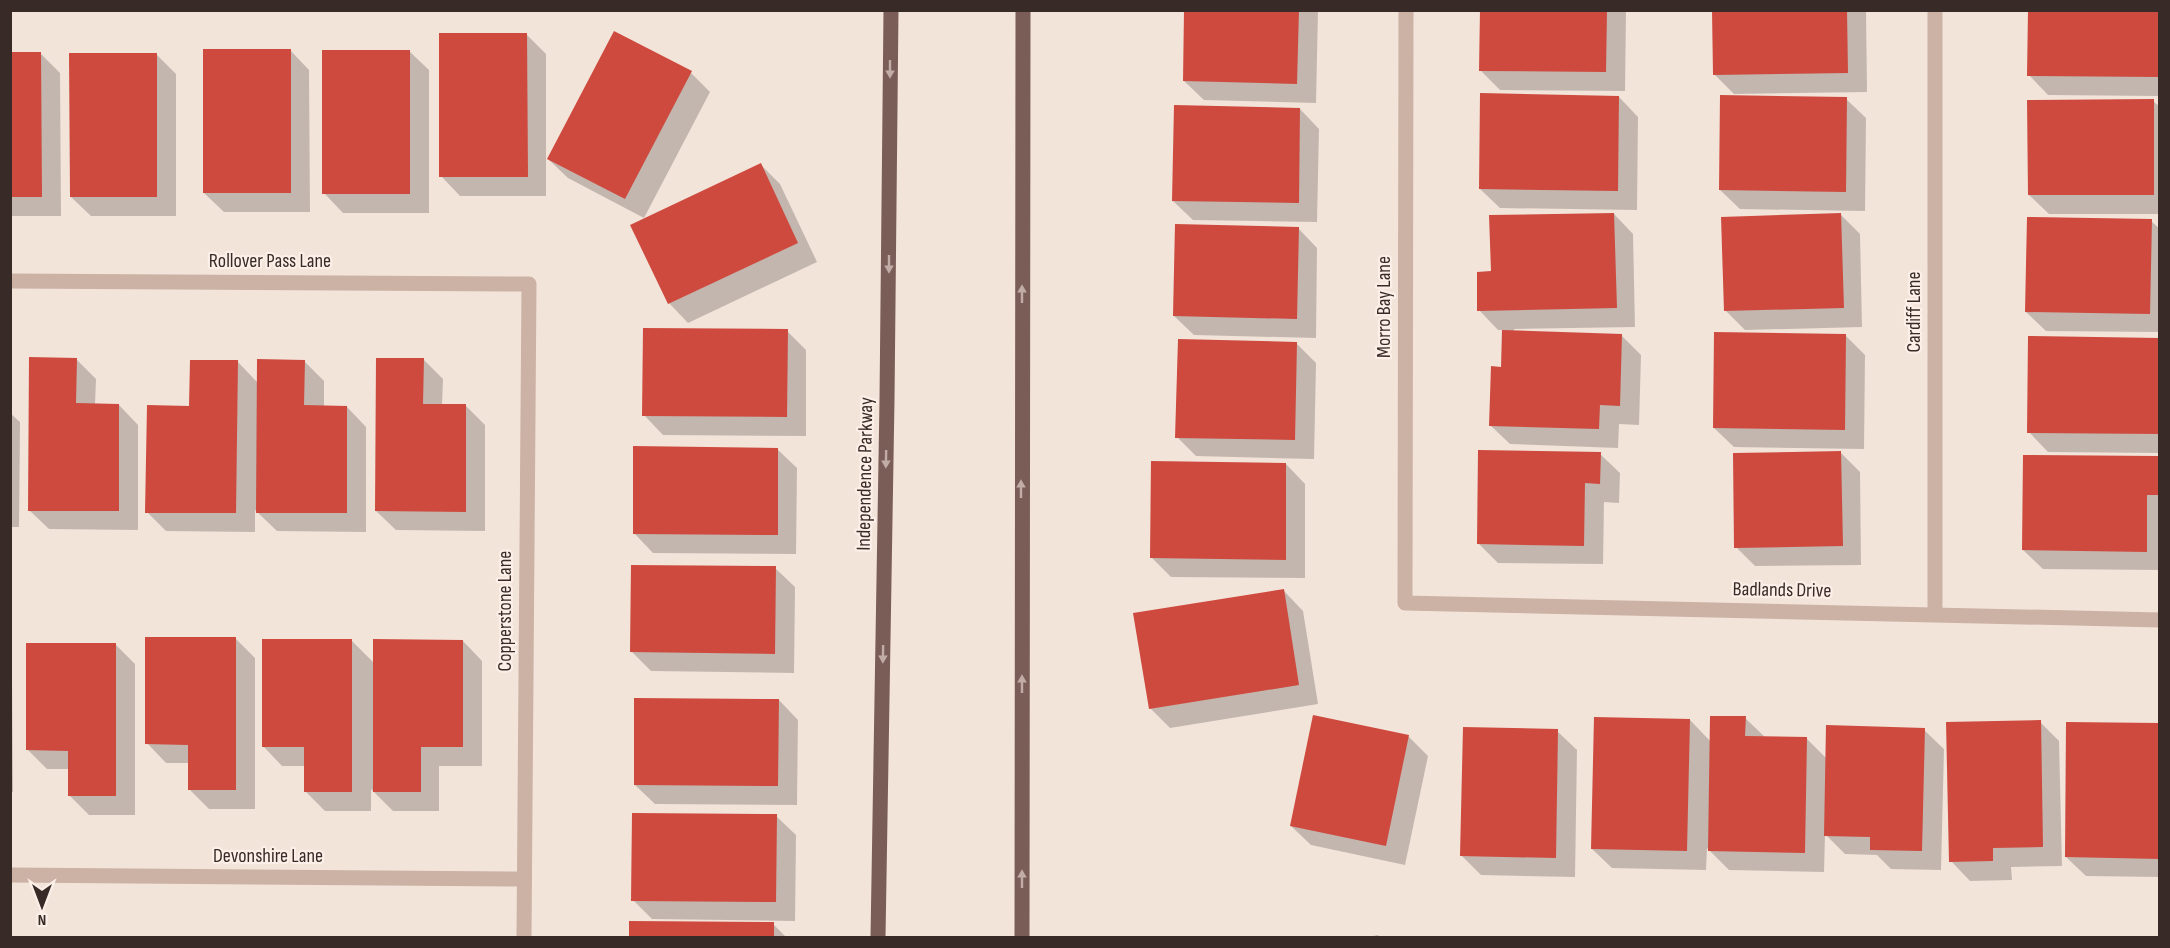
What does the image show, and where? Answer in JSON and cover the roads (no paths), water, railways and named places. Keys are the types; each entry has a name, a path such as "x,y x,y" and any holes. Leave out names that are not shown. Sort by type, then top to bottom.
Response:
{"main road":[{"name":"Independence Parkway","path":"878,938 891,10"},
{"path":"1022,938 1023,10"}],"street":[{"name":"Morro Bay Lane","path":"1405,603 1406,10"},
{"name":"Cardiff Lane","path":"1935,10 1935,614"},
{"name":"Rollover Pass Lane","path":"10,280 529,284"},
{"name":"Copperstone Lane","path":"524,938 529,284"},
{"name":"Badlands Drive","path":"1405,603 2160,620"},
{"name":"Devonshire Lane","path":"10,875 524,879"}]}
